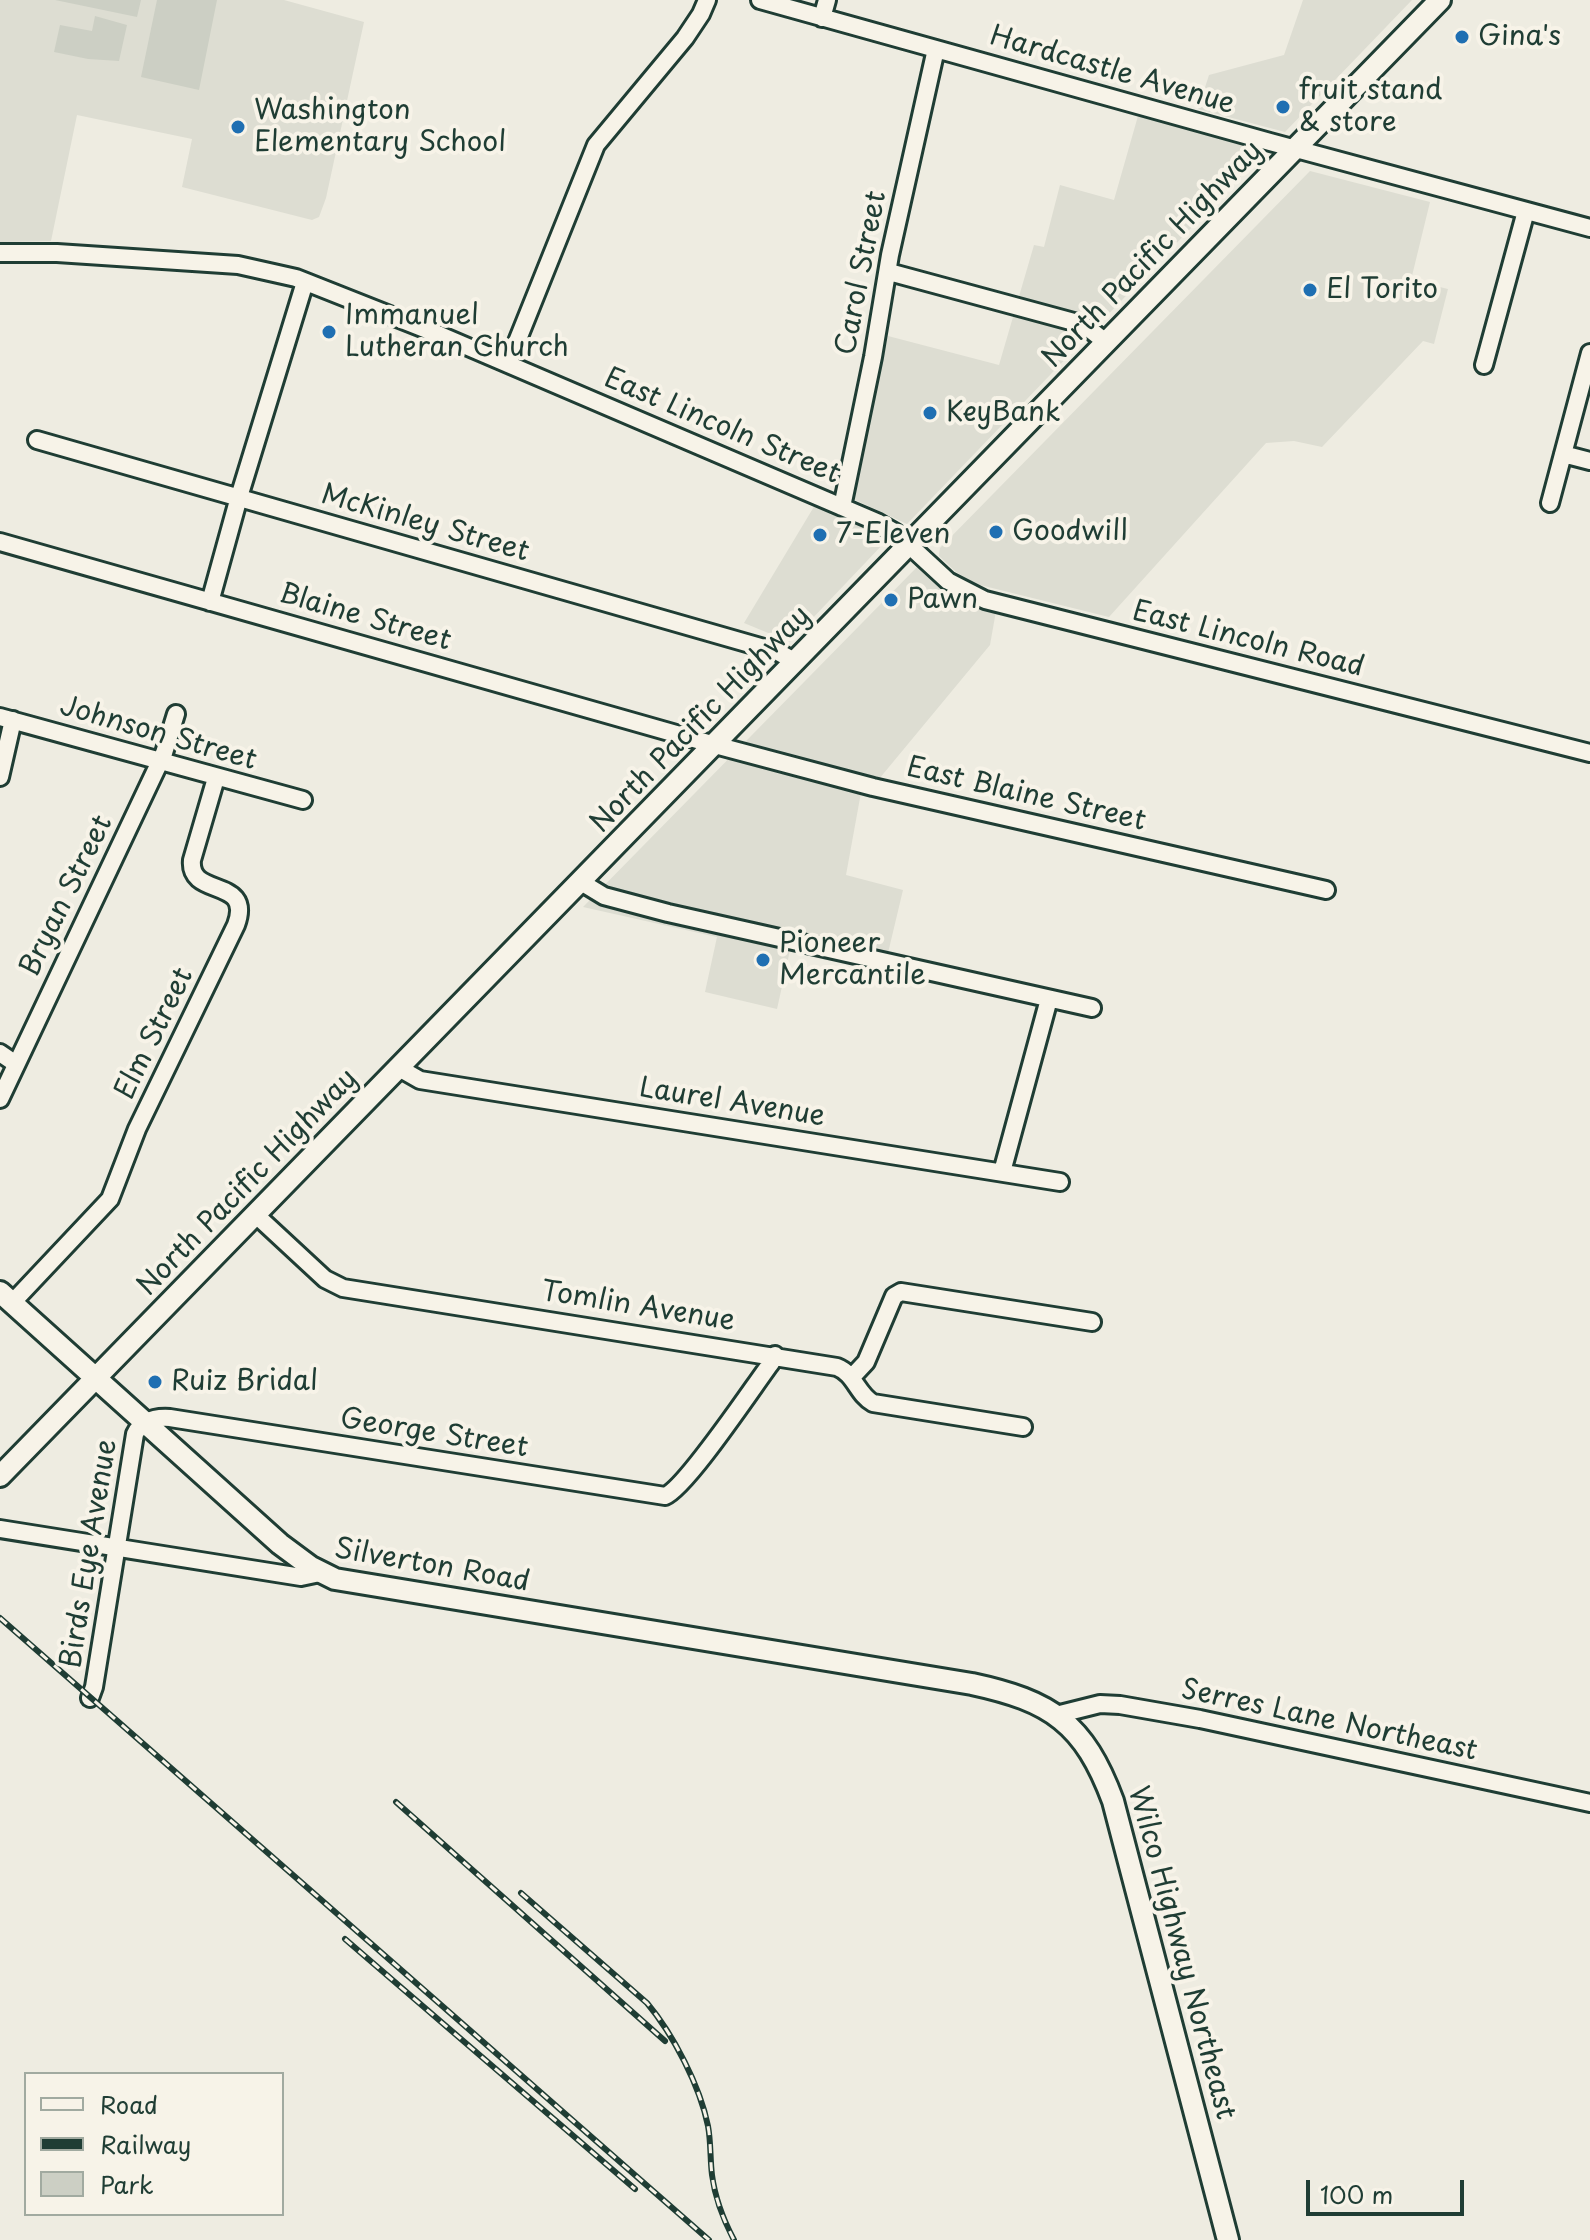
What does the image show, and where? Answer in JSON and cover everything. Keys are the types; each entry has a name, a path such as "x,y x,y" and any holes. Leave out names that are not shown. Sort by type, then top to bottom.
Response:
{"main road":[{"name":"North Pacific Highway","path":"0,1476 1440,0"},
{"path":"6,1297 280,1544 320,1573"},
{"name":"Silverton Road","path":"320,1573 354,1584 853,1664"},
{"name":"Wilco Highway Northeast","path":"853,1664 1010,1692 1036,1702 1056,1715 1075,1731 1087,1747 1113,1801 1228,2240"}],"street":[{"path":"508,364 596,145 685,38 707,0"},
{"name":"Hardcastle Avenue","path":"760,0 1590,228"},
{"path":"822,18 827,0"},
{"name":"Carol Street","path":"842,507 890,255 936,49"},
{"path":"1484,365 1526,211"},
{"name":"East Lincoln Street","path":"0,253 67,254 248,266 305,282 406,320 842,507 891,529 910,546"},
{"path":"889,272 1088,328 1107,343"},
{"path":"210,602 305,282"},
{"path":"1550,503 1590,353"},
{"name":"McKinley Street","path":"37,440 778,652 796,662"},
{"path":"1563,454 1590,461"},
{"name":"Blaine Street","path":"0,542 715,745"},
{"name":"East Lincoln Road","path":"910,546 948,581 969,593 1141,640 1590,753"},
{"name":"Bryan Street","path":"0,1099 160,762 176,714"},
{"path":"0,777 6,719"},
{"name":"Johnson Street","path":"6,719 303,800"},
{"name":"East Blaine Street","path":"715,745 873,787 1326,890"},
{"name":"Elm Street","path":"6,1297 110,1199 137,1129 236,925 240,911 236,898 198,880 192,866 216,778"},
{"path":"581,882 604,896 668,913 1092,1008"},
{"path":"1002,1172 1049,999"},
{"path":"0,1053 16,1064"},
{"name":"Laurel Avenue","path":"399,1068 420,1080 1060,1182"},
{"name":"Tomlin Avenue","path":"256,1215 325,1279 343,1288 837,1367 852,1377 864,1397 878,1404 1023,1427"},
{"path":"852,1377 866,1362 894,1296 901,1292 1092,1322"},
{"name":"George Street","path":"145,1422 170,1418 660,1496 668,1495 687,1476 775,1355"},
{"name":"Birds Eye Avenue","path":"90,1698 135,1434 145,1422"},
{"name":"Silverton Road","path":"0,1529 301,1577 320,1573"},
{"name":"Serres Lane Northeast","path":"1056,1715 1100,1704 1120,1705 1200,1719 1590,1803"}],"shaded area":[{"name":"Washington Elementary School","path":"0,0 284,0 364,22 326,198 319,217 312,220 182,187 192,139 77,115 51,241 0,242"},
{"path":"1303,0 1412,0 1285,132 1198,109 1209,75 1284,55"},
{"path":"1138,116 1266,150 907,524 853,499 888,336 999,365 1034,245 1044,247 1060,185 1114,200"},
{"path":"1310,171 1430,202 1411,280 1448,289 1434,344 1423,341 1322,447 1294,441 1266,443 1109,617 976,584 956,572 939,556 940,548"},
{"path":"815,505 865,525 885,542 790,642 744,623"},
{"path":"917,567 970,603 996,611 990,645 879,779 864,776 846,875 903,890 888,953 794,932 777,1009 705,992 717,937 583,907"}],"green space":[{"path":"55,0 141,0 137,17"},
{"path":"157,0 217,0 199,90 141,77"},
{"path":"95,16 127,25 119,61 54,52 60,25 92,31"}],"railway":[{"path":"0,1618 709,2240"},
{"path":"396,1802 665,2041"},
{"path":"521,1893 647,2003 666,2030 692,2078 704,2111 715,2192 734,2240"},
{"path":"345,1939 635,2189"}],"place":[{"name":"Gina's","path":"1462,37"},
{"name":"fruit stand & store","path":"1283,107"},
{"name":"Washington Elementary School","path":"238,127"},
{"name":"El Torito","path":"1310,290"},
{"name":"Immanuel Lutheran Church","path":"329,332"},
{"name":"KeyBank","path":"930,413"},
{"name":"Goodwill","path":"996,532"},
{"name":"7-Eleven","path":"820,535"},
{"name":"Pawn","path":"891,600"},
{"name":"Pioneer Mercantile","path":"763,960"},
{"name":"Ruiz Bridal","path":"155,1382"}]}
